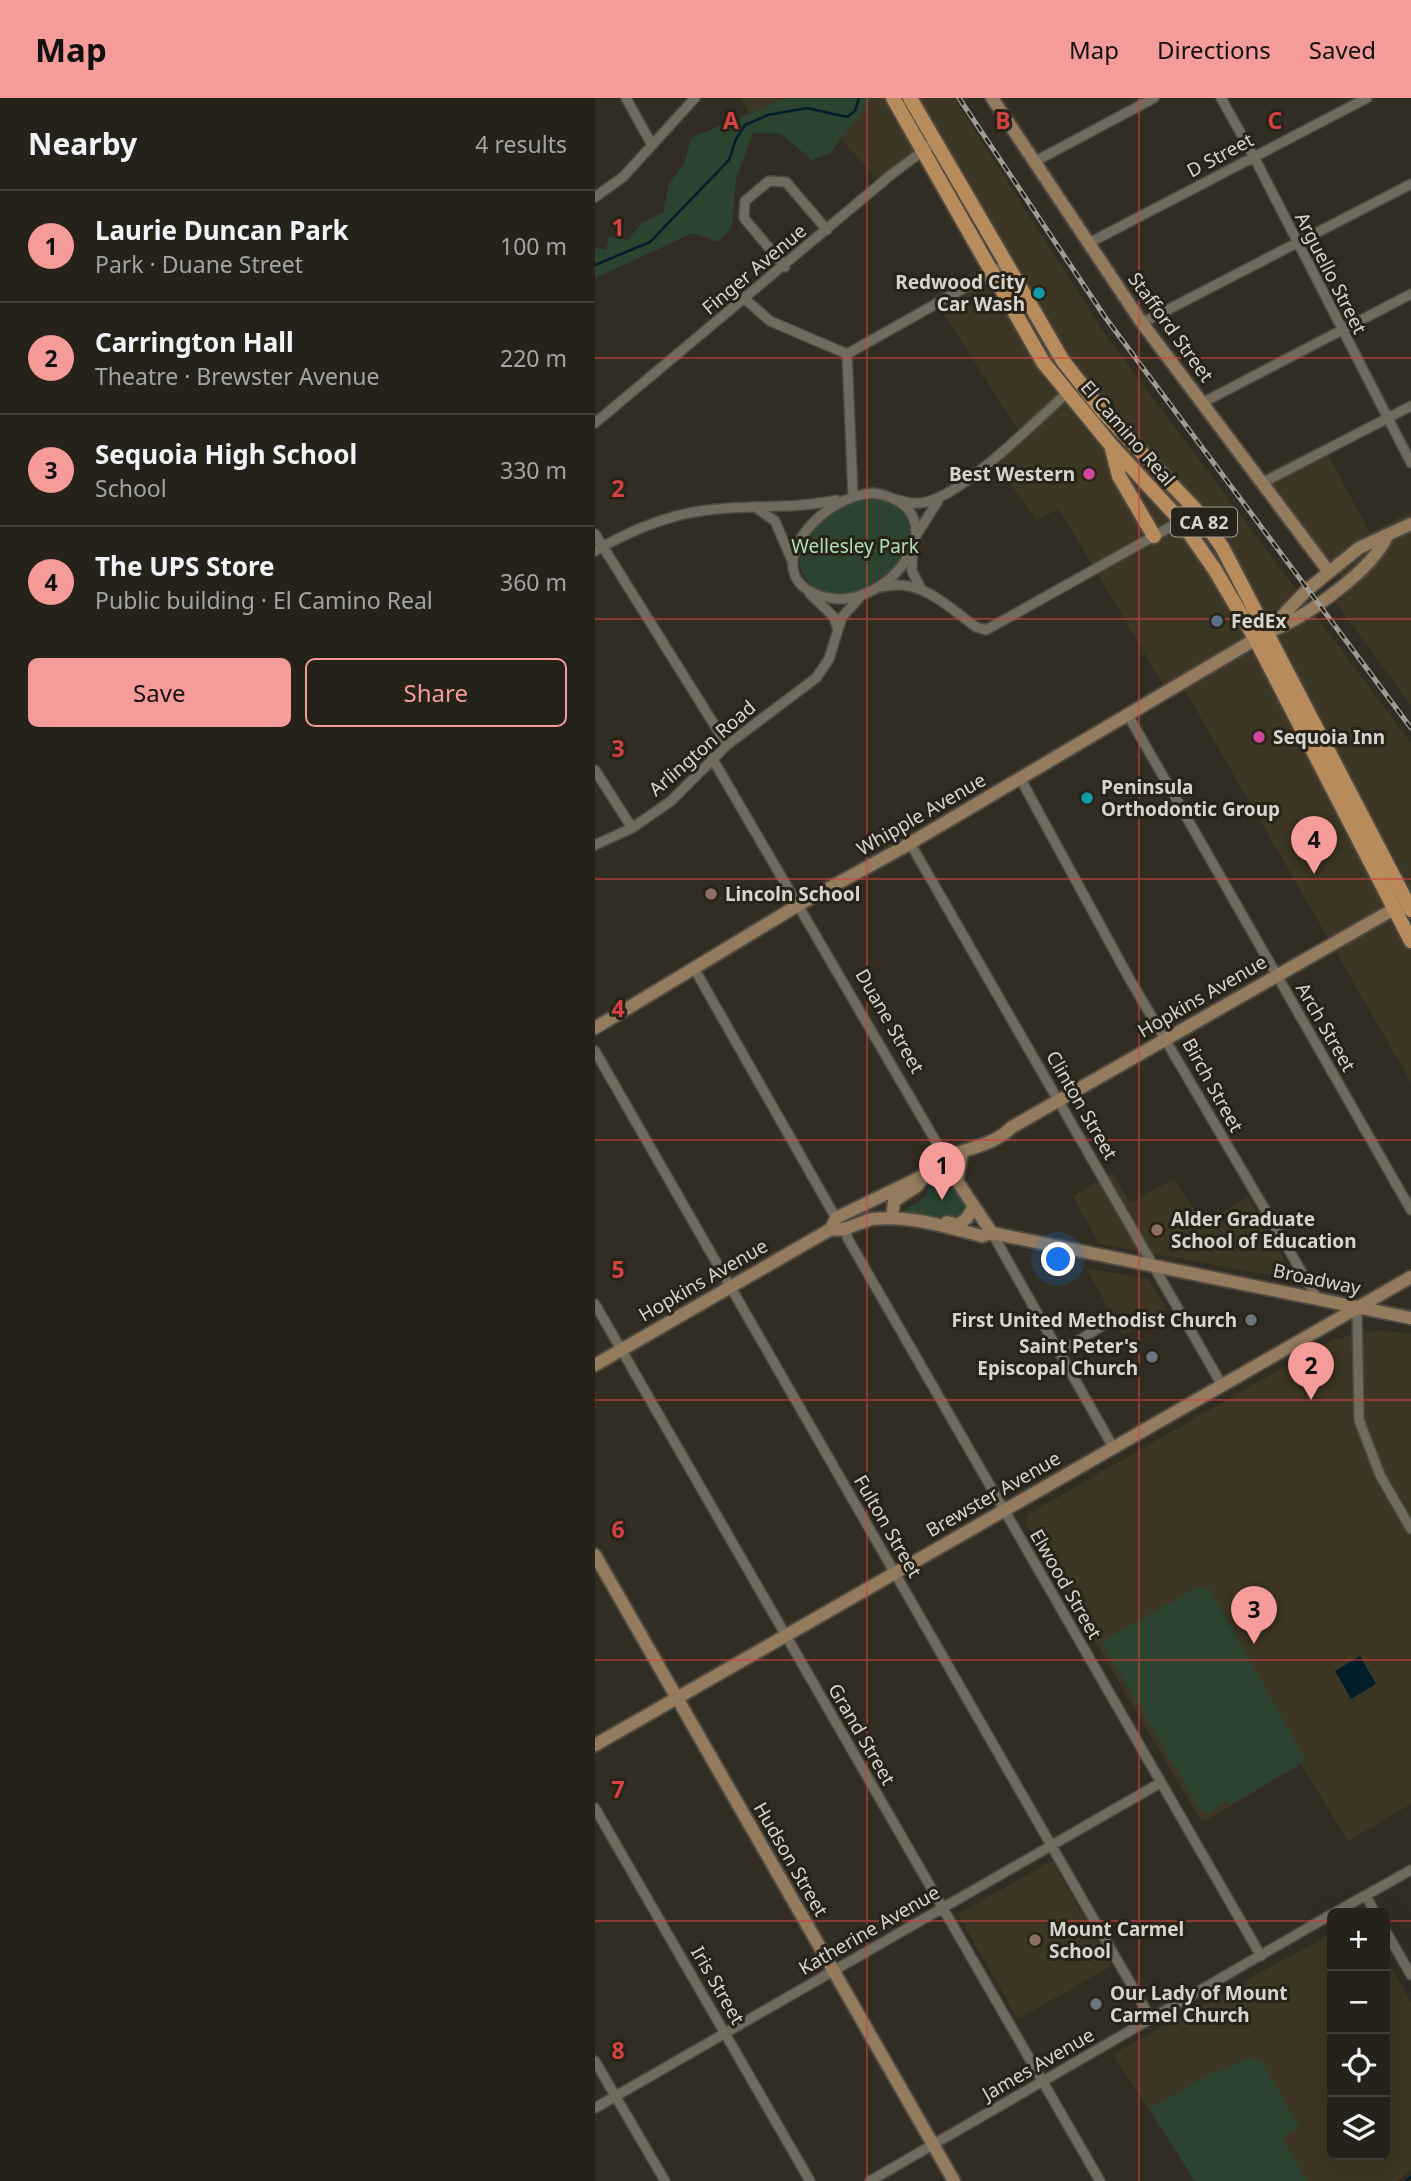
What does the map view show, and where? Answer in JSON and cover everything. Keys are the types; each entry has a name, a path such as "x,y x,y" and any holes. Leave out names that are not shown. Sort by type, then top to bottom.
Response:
{"main road":[{"name":"El Camino Real","path":"893,98 929,146 998,268 1110,444 1181,521 1261,637"},
{"name":"El Camino Real","path":"910,98 929,146"},
{"name":"El Camino Real","path":"1073,388 1195,509 1221,547 1261,637 1406,905 1411,942"},
{"path":"1110,444 1119,476 1154,536"}],"street":[{"path":"626,98 652,145"},
{"path":"595,197 623,177 695,98"},
{"name":"Stafford Street","path":"992,98 1142,323 1329,572"},
{"path":"1034,162 1154,98"},
{"name":"Arguello Street","path":"1221,98 1411,463"},
{"name":"D Street","path":"1089,243 1367,98"},
{"name":"Finger Avenue","path":"595,423 929,146"},
{"path":"785,267 744,218 745,201 769,181 786,182 827,230"},
{"path":"1142,323 1411,184"},
{"path":"848,354 998,268"},
{"path":"1202,403 1411,295"},
{"path":"746,300 770,321 848,354"},
{"path":"848,354 851,497"},
{"path":"875,589 902,568 927,514 947,493 982,467 1073,388"},
{"path":"1262,483 1411,405"},
{"path":"599,549 685,514 797,507 874,494 921,503 947,493"},
{"path":"837,627 834,617 796,572 796,546 806,528 831,506 851,497"},
{"path":"894,499 914,520 912,571 920,587 976,627 986,630 1181,521"},
{"path":"753,508 765,512 775,521 796,572 810,591 830,599 863,594 895,584 920,587"},
{"name":"Whipple Avenue","path":"1261,637 1281,615 1359,548 1411,524"},
{"path":"595,534 599,549 727,745"},
{"name":"Whipple Avenue","path":"595,1028 695,970 800,904 910,843 1261,637 1291,624 1319,605 1381,550 1387,536"},
{"name":"Arlington Road","path":"595,845 632,828 671,802 727,745 817,678 829,659 837,627 847,610 863,594"},
{"name":"Arch Street","path":"1128,715 1411,1209"},
{"name":"Duane Street","path":"712,758 800,904 945,1157"},
{"path":"595,770 632,828"},
{"name":"Birch Street","path":"1020,778 1057,850 1317,1298"},
{"name":"Clinton Street","path":"910,843 1222,1385"},
{"name":"Hopkins Avenue","path":"892,1217 894,1201 917,1186 945,1157 967,1149 998,1129 1012,1127 1406,905"},
{"name":"Elwood Street","path":"695,970 838,1225 1261,1956"},
{"name":"Fulton Street","path":"595,1051 1151,2019"},
{"path":"957,1181 967,1149"},
{"path":"925,1175 943,1175 957,1181 992,1233 1113,1447"},
{"name":"Hopkins Avenue","path":"595,1365 862,1212 864,1204 925,1175"},
{"path":"927,1223 933,1219 958,1225 967,1218 974,1206"},
{"name":"Broadway","path":"838,1225 892,1217 982,1236 992,1233 1411,1318"},
{"name":"Brewster Avenue","path":"595,1745 1411,1277"},
{"name":"Grand Street","path":"595,1304 1100,2181"},
{"path":"1357,1308 1359,1420 1380,1475 1411,1529"},
{"path":"1060,1352 1102,1326"},
{"name":"Hudson Street","path":"595,1555 954,2181"},
{"name":"Katherine Avenue","path":"595,2108 1160,1783"},
{"name":"Iris Street","path":"595,1808 810,2181"},
{"name":"James Avenue","path":"1344,1908 1411,1870"},
{"path":"1366,1896 1372,1908"},
{"name":"James Avenue","path":"870,2181 1327,1918"},
{"path":"1390,1939 1411,1975"},
{"path":"595,2060 664,2181"}],"shaded area":[{"path":"740,98 954,98 1105,334 1411,743 1411,1082 1186,692 1163,684 1059,509 1036,520 993,460 1022,436 933,297 979,268 919,163 913,162 885,188 814,108 755,122"},
{"path":"1322,444 1370,533 1411,511 1411,705 1336,603 1351,590 1265,473"},
{"path":"1113,1173 1130,1203 1174,1179 1202,1223 1248,1197 1296,1280 1099,1244 1073,1196"},
{"path":"1086,1268 1148,1279 1167,1310 1123,1335"},
{"path":"1378,1330 1411,1334 1411,1804 1348,1841 1301,1764 1202,1823 1026,1524 1027,1515 1331,1340"},
{"name":"Mount Carmel School","path":"1052,1861 1112,1966 1018,2019 958,1914"},
{"path":"1327,1936 1327,2160 1390,2160 1390,1966 1411,2002 1411,2170 1398,2181 1195,2181 1113,2054"}],"green space":[{"path":"785,98 873,98 830,153 812,160 781,134 753,133 736,179 732,227 718,242 693,233 595,278 595,248 606,250 609,237 628,240 641,224 663,212 669,184 685,161 691,138"},
{"name":"Wellesley Park","path":"874,499 899,509 909,525 908,544 897,563 880,579 858,591 835,594 813,586 800,566 802,546 808,535 826,516 837,509 862,500"},
{"path":"939,1179 953,1184 966,1202 962,1215 950,1219 902,1212 927,1195 929,1183"},
{"path":"1200,1586 1209,1588 1306,1760 1230,1805 1228,1801 1208,1813 1201,1811 1101,1642"},
{"path":"1248,2057 1261,2060 1299,2127 1282,2137 1307,2181 1195,2181 1149,2109 1219,2069 1222,2072"}],"water":[{"path":"1360,1656 1376,1684 1351,1699 1335,1671"}],"waterway":[{"path":"595,265 650,242 729,160 736,139 745,125 768,115 807,108 847,117 855,111 859,98"},
{"path":"1406,2181 1411,2177"}],"railway":[{"path":"959,98 1105,317 1411,728"}],"place":[{"name":"Redwood City Car Wash","path":"1039,293"},
{"name":"Best Western","path":"1089,474"},
{"name":"FedEx","path":"1217,621"},
{"name":"Sequoia Inn","path":"1259,737"},
{"name":"Peninsula Orthodontic Group","path":"1087,798"},
{"name":"The UPS Store","path":"1314,874"},
{"name":"Lincoln School","path":"711,894"},
{"name":"Laurie Duncan Park","path":"942,1200"},
{"name":"Alder Graduate School of Education","path":"1157,1230"},
{"name":"First United Methodist Church","path":"1251,1320"},
{"name":"Saint Peter's Episcopal Church","path":"1152,1357"},
{"name":"Carrington Hall","path":"1311,1400"},
{"name":"Sequoia High School","path":"1254,1644"},
{"name":"Mount Carmel School","path":"1035,1940"},
{"name":"Our Lady of Mount Carmel Church","path":"1096,2004"}]}
